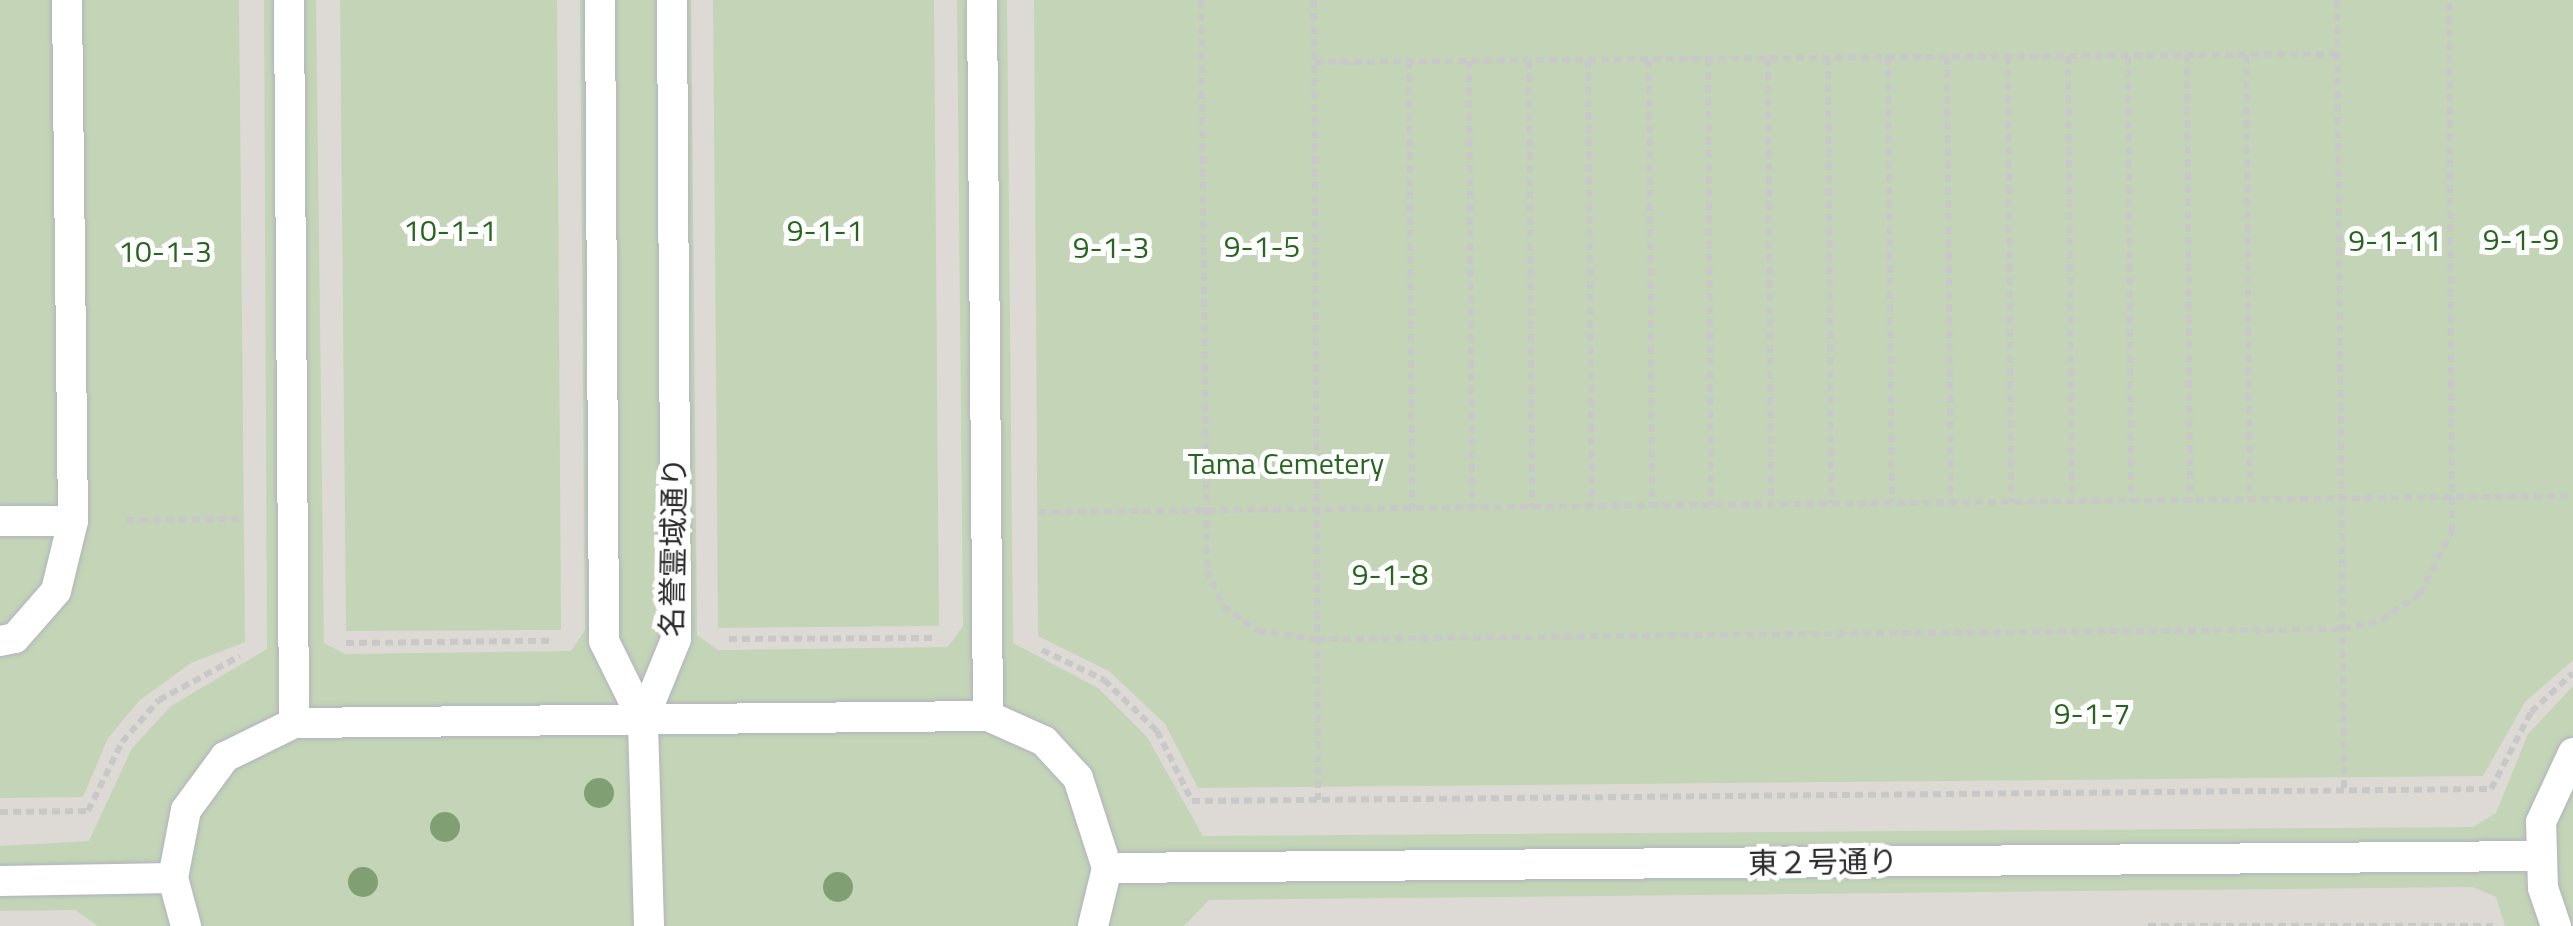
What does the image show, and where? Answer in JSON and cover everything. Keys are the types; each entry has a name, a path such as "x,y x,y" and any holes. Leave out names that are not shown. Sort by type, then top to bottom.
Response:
{"lane":[{"path":"0,641 14,638 56,591 73,521 67,0"},
{"path":"289,0 294,722"},
{"path":"600,0 604,641 643,720 648,926"},
{"name":"名誉霊域通り","path":"643,720 676,639 672,0"},
{"path":"982,0 988,716"},
{"path":"0,521 73,521"},
{"path":"186,926 173,878 186,810 225,756 294,722 988,716 1044,741 1078,778 1107,868 1093,926"},
{"path":"2556,926 2538,856 2551,790 2573,754"},
{"name":"東２号通り","path":"1107,868 2538,856"},
{"path":"0,881 173,878"}],"path":[{"path":"1202,0 1207,570 1222,606 1258,631 1317,640 2343,629 2420,594 2444,561 2454,498 2448,0"},
{"path":"1314,0 1318,800"},
{"path":"2337,0 2344,790"},
{"path":"2187,54 2190,501"},
{"path":"1314,62 2338,54"},
{"path":"2246,55 2250,500"},
{"path":"2008,56 2011,502"},
{"path":"2068,56 2072,502"},
{"path":"2128,56 2131,501"},
{"path":"1888,57 1892,503"},
{"path":"1947,57 1951,503"},
{"path":"1708,58 1711,505"},
{"path":"1768,58 1771,505"},
{"path":"1828,58 1831,503"},
{"path":"1588,60 1592,506"},
{"path":"1649,60 1652,506"},
{"path":"1409,61 1412,508"},
{"path":"1469,61 1472,507"},
{"path":"1529,61 1532,507"},
{"path":"1024,512 2573,496"},
{"path":"73,521 256,519"},
{"path":"706,639 950,638"},
{"path":"333,644 574,641"},
{"path":"81,830 122,742 159,700 258,644"},
{"path":"1156,731 1192,801 2490,788 2531,712 2573,673"},
{"path":"0,812 88,811"},
{"path":"2148,926 2493,926"}],"green space":[{"name":"Tama Cemetery","path":"0,0 2573,0 2573,926 0,926"}],"shaded area":[{"path":"239,0 264,0 267,649 171,706 132,748 89,841 0,846 0,798 83,797 108,738 140,700 191,663 245,642"},
{"path":"316,0 340,0 346,631 561,630 557,0 580,0 585,630 571,651 345,654 324,643"},
{"path":"691,0 713,0 718,628 939,626 934,0 957,0 963,626 948,647 718,650 697,635"},
{"path":"1007,0 1034,0 1038,636 1109,671 1165,724 1198,788 2483,776 2525,702 2573,660 2573,686 2528,734 2496,813 2473,827 1203,836 1147,737 1098,688 1013,643"},
{"path":"2473,887 2496,897 2505,926 1184,926 1209,900"},
{"path":"75,910 98,926 0,926 0,911"}],"park label":[{"name":"10-1-1","path":"450,230"},
{"name":"9-1-1","path":"825,230"},
{"name":"9-1-9","path":"2521,239"},
{"name":"9-1-11","path":"2395,240"},
{"name":"9-1-5","path":"1262,246"},
{"name":"9-1-3","path":"1111,247"},
{"name":"10-1-3","path":"165,251"},
{"name":"9-1-8","path":"1390,574"},
{"name":"9-1-7","path":"2092,713"}]}
